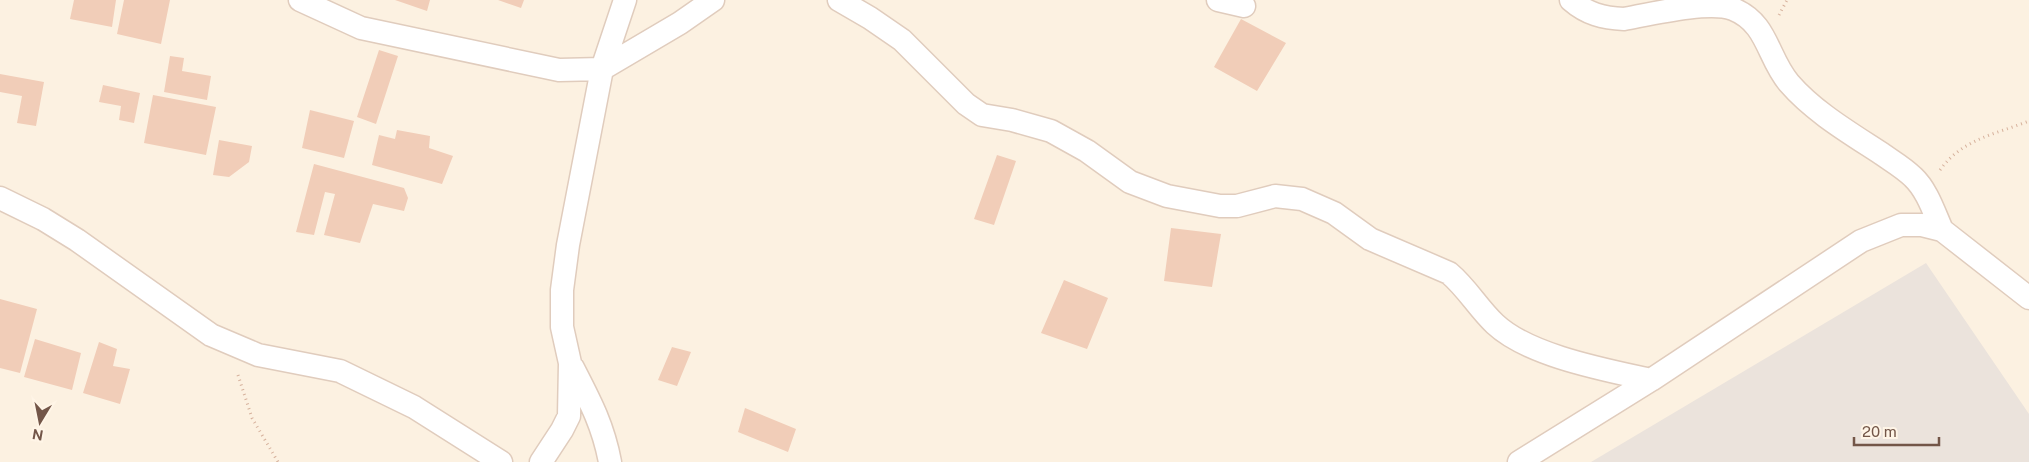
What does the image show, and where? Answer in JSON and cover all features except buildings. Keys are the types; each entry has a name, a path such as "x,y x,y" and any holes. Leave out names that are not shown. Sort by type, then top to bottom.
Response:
{"street":[{"path":"300,0 361,28 559,70 602,69 680,23 713,0"},
{"path":"540,462 562,430 569,416 570,364 562,327 562,290 570,236 602,69 625,0"},
{"path":"839,0 902,40 966,104 982,115 1019,122 1050,131 1087,151 1130,182 1168,196 1194,202 1229,206 1237,206 1266,197 1283,196 1320,205 1370,239 1449,273 1459,281 1495,324 1521,342 1549,353 1602,369 1651,380"},
{"path":"1218,0 1244,6"},
{"path":"1571,0 1589,13 1610,18 1624,19 1714,5 1730,8 1743,14 1762,32 1778,68 1800,94 1825,116 1914,177 1924,192 1942,230"},
{"path":"0,198 43,219 77,240 211,335 258,355 340,371 414,407 501,462"},
{"path":"1519,462 1651,380 1861,241 1900,225 1922,225 1942,230 2029,298"},
{"path":"570,364 598,417 606,441 610,462"}],"path":[{"path":"1924,192 1944,164 1957,151 1975,140 2029,121"},
{"path":"237,372 252,418 278,462"}],"shaded area":[{"path":"1926,263 2029,414 2029,462 1591,462"}]}
